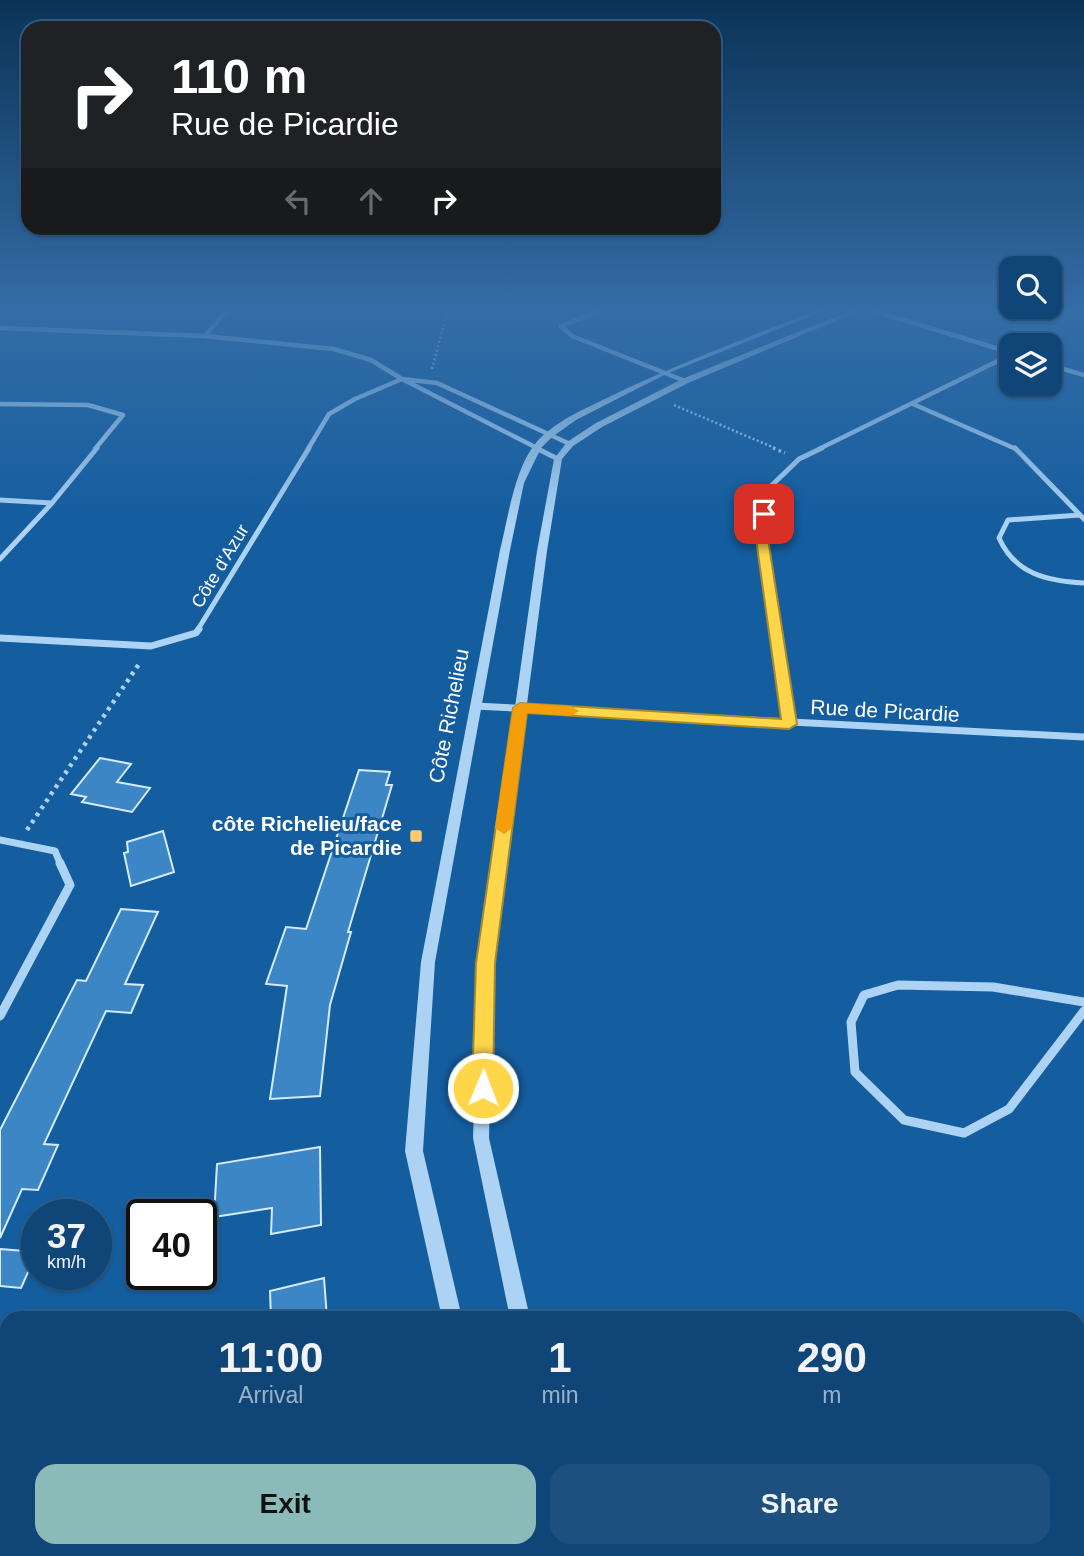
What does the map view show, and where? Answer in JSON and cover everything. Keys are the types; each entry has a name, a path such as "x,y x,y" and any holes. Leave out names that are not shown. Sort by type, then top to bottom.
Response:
{"street":[{"name":"Côte d'Azur","path":"0,638 151,646 196,633 329,414 399,381"},
{"path":"405,381 558,459"},
{"path":"416,381 437,383 570,444"},
{"name":"Côte Richelieu","path":"450,1311 414,1152 428,962 475,706 520,483 537,447 549,435 573,418 649,381"},
{"path":"518,1311 481,1138 486,963 520,708 558,459 570,444 599,425 685,381"},
{"path":"789,724 762,539 766,490 799,459 958,381"},
{"path":"0,404 88,405 122,415 52,503 0,559"},
{"path":"913,404 1014,447 1082,517"},
{"path":"0,500 52,503"},
{"path":"1082,517 1008,520 999,538 1003,551 1015,565 1053,582 1084,583"},
{"name":"Rue de Picardie","path":"475,706 1084,737"},
{"path":"0,840 55,851 70,886 0,1016"},
{"path":"1084,1002 993,987 898,985 864,995 851,1022 855,1072 904,1120 964,1133 1009,1109 1084,1011"}],"path":[{"path":"654,397 799,459"},
{"path":"18,843 151,646"}],"building":[{"path":"100,758 131,764 117,782 150,788 132,812 82,802 86,797 71,794"},
{"path":"359,770 390,772 386,785 392,785 348,932 351,932 330,1005 320,1096 270,1099 287,986 266,984 286,927 306,929"},
{"path":"163,831 174,872 131,886 124,853 128,852 127,842"},
{"path":"121,909 158,912 125,984 143,985 131,1013 106,1011 44,1144 58,1145 38,1190 22,1189 0,1238 0,1130 77,980 86,981"},
{"path":"320,1147 321,1225 271,1234 272,1208 217,1217 217,1164"},
{"path":"0,1249 21,1251 21,1288 0,1286"},
{"path":"324,1278 326,1311 271,1311 270,1291"}],"slow traffic":[{"path":"504,828 520,708 571,711"}],"place":[{"name":"côte Richelieu/face de Picardie","path":"416,836"}],"route":[{"path":"483,1088 486,963 520,708 789,724 762,539 764,514"}]}
